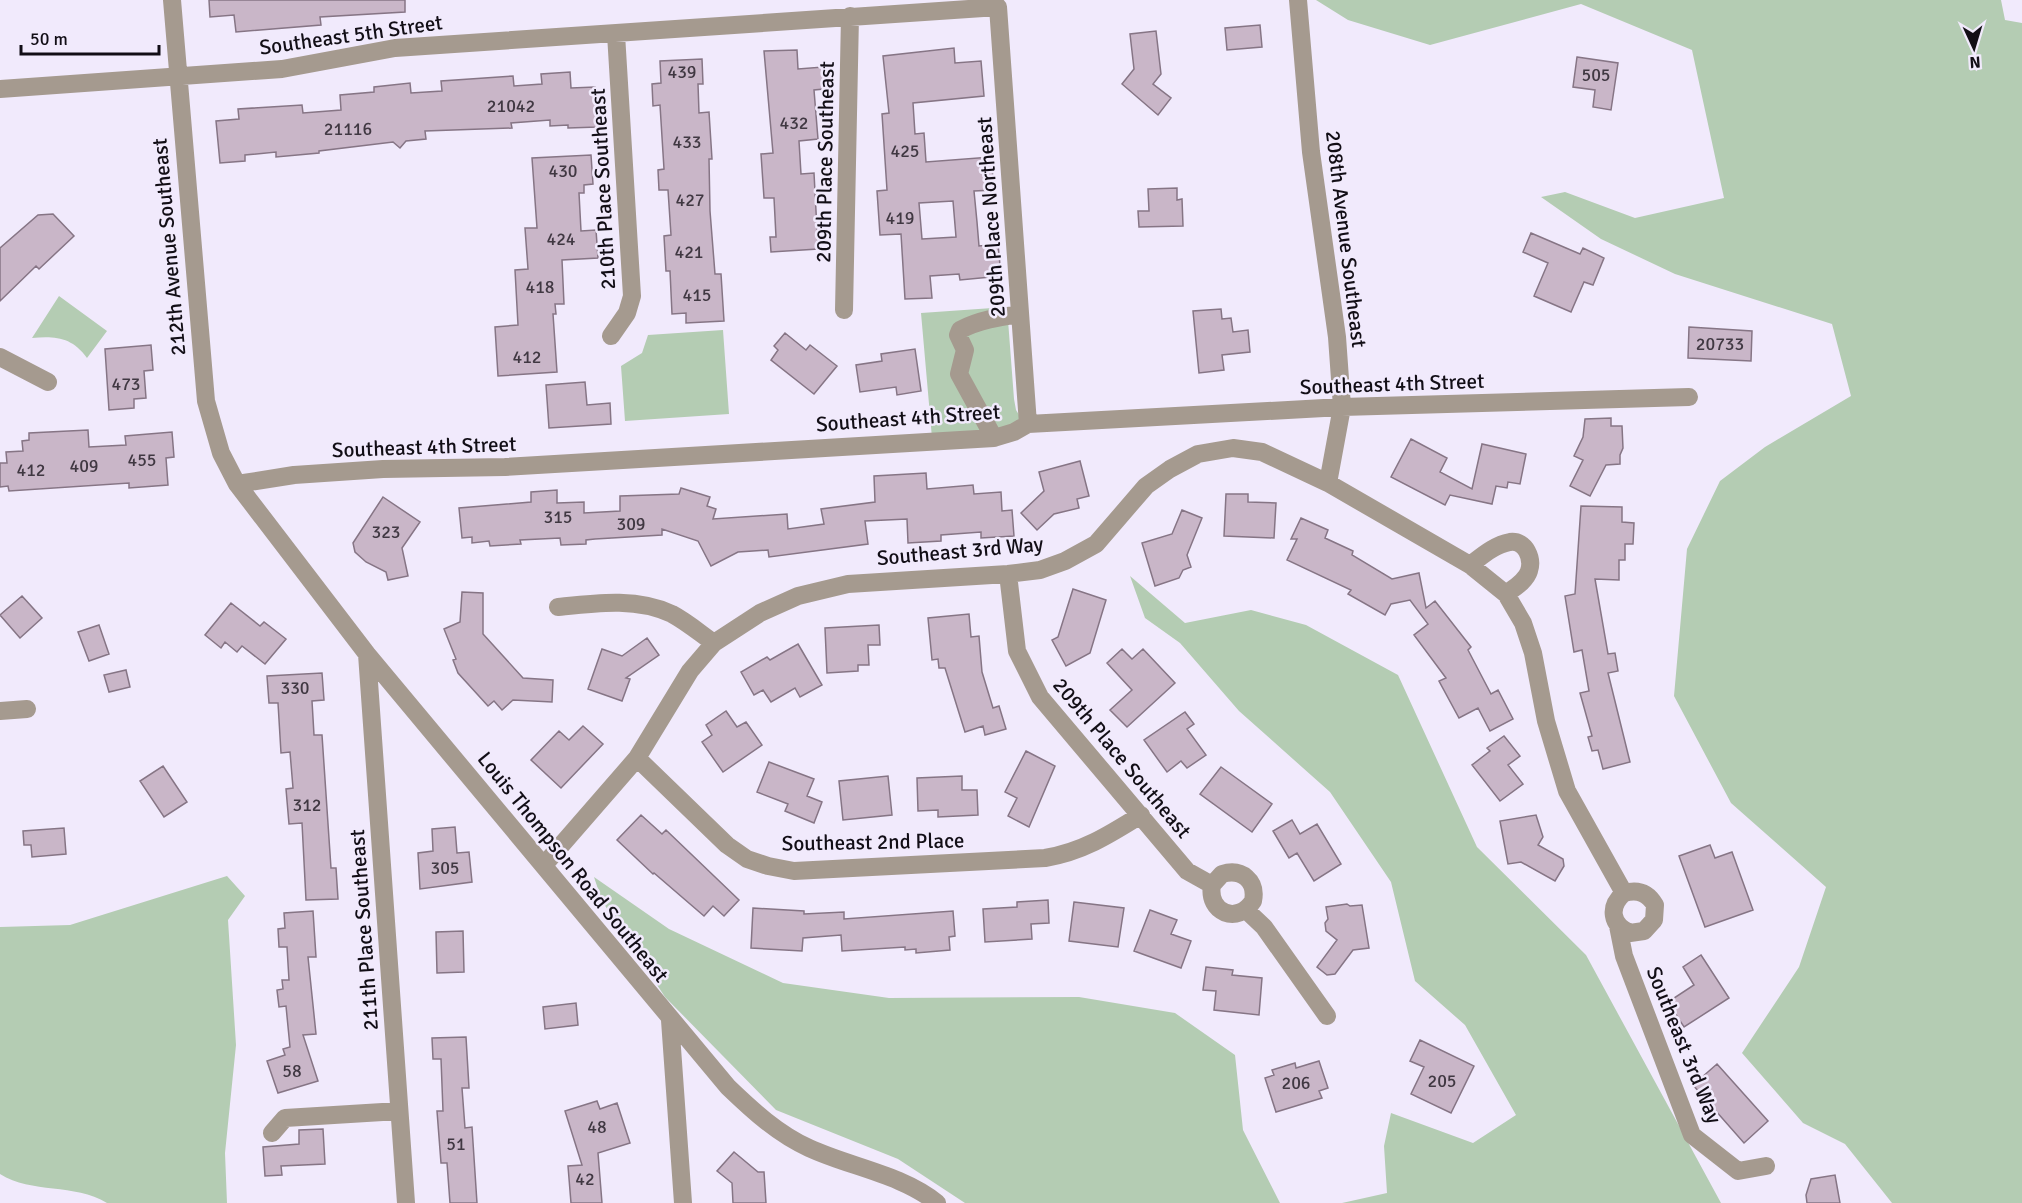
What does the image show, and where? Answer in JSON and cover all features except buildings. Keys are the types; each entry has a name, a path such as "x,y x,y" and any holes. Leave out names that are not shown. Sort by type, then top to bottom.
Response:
{"street":[{"name":"212th Avenue Southeast","path":"172,0 206,401 218,444 237,484"},
{"name":"208th Avenue Southeast","path":"1298,0 1311,152 1337,337 1342,407 1328,483"},
{"name":"Southeast 5th Street","path":"0,89 282,69 395,48 998,7"},
{"name":"209th Place Northeast","path":"998,7 1028,424"},
{"name":"209th Place Southeast","path":"844,310 850,16"},
{"name":"210th Place Southeast","path":"611,336 627,313 632,296 616,34"},
{"path":"994,438 959,374 965,350 958,335 960,330 979,321 1020,314"},
{"path":"0,357 48,381"},
{"name":"Southeast 4th Street","path":"237,484 294,475 383,469 505,467 994,438 1014,432 1028,424 1342,407 1689,397"},
{"name":"Southeast 3rd Way","path":"544,865 637,758 690,671 714,643 760,613 820,589 848,584 1040,570 1083,554 1096,544 1146,486 1198,454 1233,448 1262,452 1328,483 1470,565 1506,594 1523,622 1533,653 1546,721 1567,791 1624,893 1618,898 1613,912 1624,956 1692,1135 1738,1171 1766,1166"},
{"name":"Louis Thompson Road Southeast","path":"237,484 367,654 728,1087 777,1130 808,1148 909,1186 937,1203"},
{"path":"1470,565 1490,549 1510,542 1518,543 1526,548 1531,559 1529,573 1506,594"},
{"name":"209th Place Southeast","path":"1008,574 1013,630 1026,673 1040,697 1187,871 1212,885"},
{"path":"558,607 602,603 646,606 672,614 714,643"},
{"name":"211th Place Southeast","path":"367,654 406,1203"},
{"path":"0,711 27,709"},
{"name":"Southeast 2nd Place","path":"637,758 727,845 747,859 794,871 1054,857 1090,846 1141,815"},
{"path":"1229,872 1244,875 1250,880 1254,894 1253,901 1246,910 1236,915 1221,912 1212,900 1212,885 1222,874 1229,872"},
{"path":"1618,926 1630,933 1638,933 1644,931 1654,920 1655,905 1646,894 1631,891 1624,893"},
{"path":"1246,910 1264,927 1327,1016"},
{"path":"670,1020 683,1203"},
{"path":"272,1133 285,1118 399,1111"}],"green space":[{"path":"1316,0 2001,0 2005,20 2022,23 2022,1203 1892,1203 1845,1144 1803,1123 1742,1053 1799,967 1826,887 1731,803 1674,696 1687,549 1720,481 1765,447 1851,396 1832,324 1675,274 1601,239 1541,197 1565,192 1635,218 1724,198 1692,50 1581,4 1430,45 1348,20"},
{"path":"59,296 107,331 87,358 75,346 62,339 32,338"},
{"path":"1007,307 1014,399 1016,410 1021,418 1010,427 932,438 921,313"},
{"path":"723,330 729,414 625,421 621,366 642,353 648,335"},
{"path":"1130,576 1185,623 1251,610 1306,625 1398,675 1477,847 1586,955 1721,1203 1342,1203 1387,1193 1384,1146 1391,1113 1473,1143 1516,1115 1465,1025 1415,981 1391,882 1330,792 1239,711 1180,643 1145,618"},
{"path":"227,876 245,896 228,920 236,1045 225,1153 227,1203 107,1203 81,1193 26,1184 0,1174 0,927 70,925"},
{"path":"594,877 669,929 783,983 889,998 1079,997 1175,1013 1235,1055 1243,1130 1280,1203 965,1203 898,1159 776,1110 665,997 602,901"}]}
